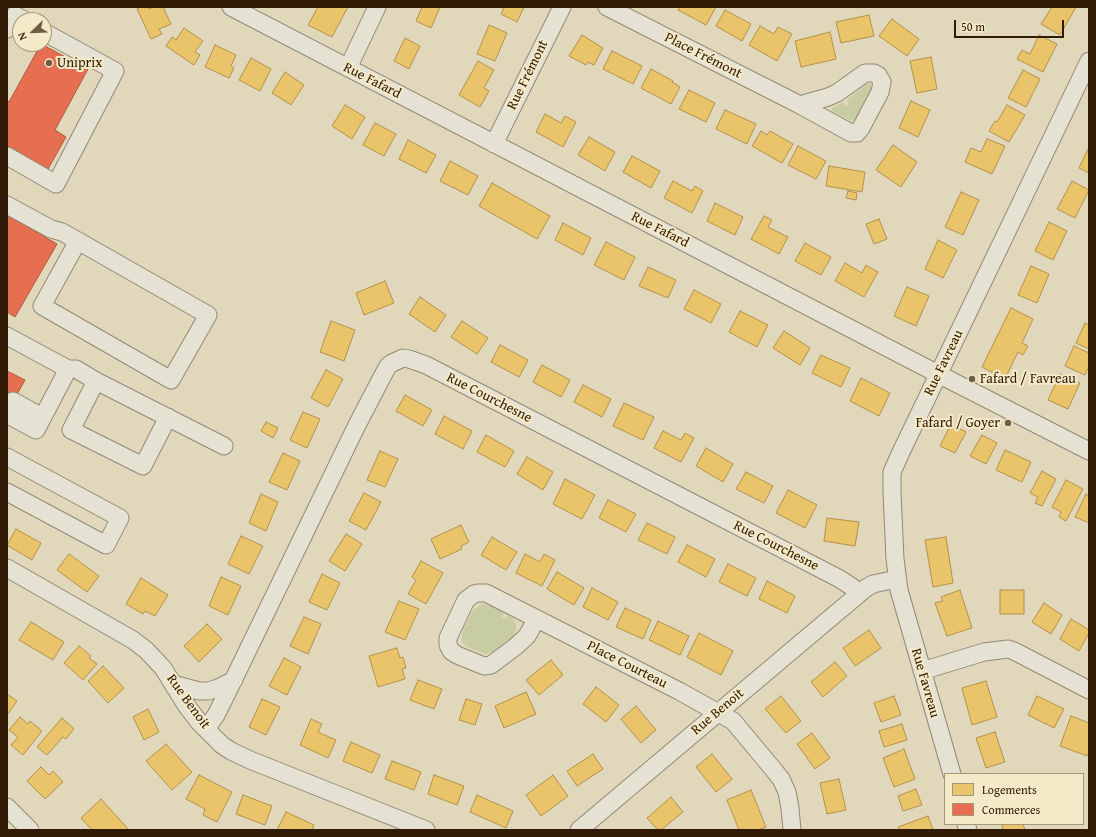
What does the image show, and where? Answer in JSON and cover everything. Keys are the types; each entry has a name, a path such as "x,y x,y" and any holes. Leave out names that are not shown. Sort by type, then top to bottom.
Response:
{"street":[{"name":"Rue Fafard","path":"231,7 938,374 1087,444"},
{"path":"348,68 377,7"},
{"name":"Rue Frémont","path":"494,144 562,7"},
{"name":"Place Frémont","path":"607,7 848,132 857,133 862,128 880,92 882,82 878,75 874,73 865,73 837,93 800,106"},
{"path":"7,29 12,20"},
{"path":"7,156 56,184 115,71 52,36"},
{"name":"Rue Favreau","path":"952,773 901,600 897,579 892,472 1089,61"},
{"path":"7,205 51,229 62,232 78,241 208,315 172,380 42,306 78,241"},
{"path":"7,336 68,369 76,369 96,381 224,446"},
{"name":"Rue Courchesne","path":"206,729 216,716 234,680 382,377 392,362 403,358 426,365 840,579 859,594"},
{"path":"11,408 36,430 68,369"},
{"path":"96,381 70,430 143,466 168,417"},
{"path":"7,457 120,518 106,546 7,492"},
{"name":"Rue Benoit","path":"7,568 140,645 153,656 186,705 222,745 239,755 426,830"},
{"path":"859,594 869,586 897,579"},
{"name":"Place Courteau","path":"536,620 527,636 491,665 484,666 457,655 451,651 448,645 448,638 466,600 470,596 478,593 491,595 536,620 679,691 733,721 774,769 781,779 789,801 792,830"},
{"name":"Rue Benoit","path":"578,830 859,594"},
{"path":"922,671 984,652 1008,649 1014,650 1089,690"},
{"path":"173,684 199,691 208,691 234,680"},
{"path":"7,807 30,830"}],"green space":[{"path":"869,83 871,84 872,88 856,119 851,121 832,111 832,108 844,102 846,106 849,105 847,100"},
{"path":"483,604 504,612 502,617 505,619 508,615 512,617 516,624 516,629 513,636 493,652 486,654 469,648 463,643 462,638 463,630 474,609"}],"building: Logements":[{"path":"141,7 148,7 149,9 153,7 163,7 171,24 159,29 162,34 151,39 137,9"},
{"path":"318,7 348,7 332,37 308,25"},
{"path":"422,7 440,7 431,28 416,21"},
{"path":"504,7 524,7 517,22 501,14"},
{"path":"680,7 716,7 706,25 678,10"},
{"path":"1052,7 1076,7 1060,35 1041,24"},
{"path":"725,10 751,24 742,41 716,26"},
{"path":"869,15 874,36 841,43 836,22"},
{"path":"892,19 919,39 907,56 879,36"},
{"path":"489,25 507,33 495,61 477,54"},
{"path":"760,26 774,34 778,27 792,34 777,61 749,45"},
{"path":"184,28 203,41 195,52 200,55 194,65 166,46 172,37 176,40"},
{"path":"830,32 836,59 801,67 795,41"},
{"path":"582,35 603,48 594,65 588,62 586,65 569,56"},
{"path":"1039,35 1057,44 1043,72 1017,59 1022,50 1030,54"},
{"path":"405,38 420,46 409,69 394,61"},
{"path":"215,45 236,55 231,66 234,68 229,78 205,67"},
{"path":"612,51 642,66 633,84 603,69"},
{"path":"931,57 937,89 917,93 910,61"},
{"path":"251,58 271,69 260,91 239,80"},
{"path":"478,61 494,70 484,88 489,91 480,107 459,95"},
{"path":"651,69 673,81 672,82 680,87 671,104 641,88"},
{"path":"1023,70 1040,79 1026,107 1008,98"},
{"path":"285,72 304,85 291,105 272,93"},
{"path":"689,90 715,103 706,122 679,109"},
{"path":"911,101 930,110 918,137 899,128"},
{"path":"345,105 365,117 352,139 332,126"},
{"path":"1007,105 1025,115 1009,142 989,131 995,121 997,122"},
{"path":"725,110 756,124 747,144 716,129"},
{"path":"545,114 561,123 565,116 576,122 563,147 536,132"},
{"path":"375,123 396,134 384,156 363,145"},
{"path":"761,131 767,135 770,131 793,144 782,163 752,146"},
{"path":"589,137 615,152 605,171 578,155"},
{"path":"987,139 1005,146 992,174 965,162 971,148 981,152"},
{"path":"408,140 436,155 426,173 399,159"},
{"path":"893,145 917,162 901,187 876,170"},
{"path":"798,146 826,161 816,179 788,165"},
{"path":"1089,147 1089,173 1079,168"},
{"path":"632,156 660,171 651,188 623,172"},
{"path":"450,161 478,176 468,195 440,181"},
{"path":"829,166 865,172 862,192 826,186"},
{"path":"673,181 692,191 695,186 703,191 692,213 664,198"},
{"path":"1072,181 1089,190 1075,218 1057,209"},
{"path":"492,183 550,216 537,239 479,206"},
{"path":"848,191 857,193 856,200 846,198"},
{"path":"961,192 979,200 963,235 945,227"},
{"path":"715,203 743,217 735,235 707,221"},
{"path":"764,216 772,220 768,227 788,237 779,254 751,239"},
{"path":"879,219 887,239 874,244 866,224"},
{"path":"1049,222 1067,231 1053,260 1035,251"},
{"path":"563,223 591,238 583,255 555,240"},
{"path":"938,240 957,250 943,278 925,269"},
{"path":"606,242 635,257 624,280 594,265"},
{"path":"805,243 831,257 821,275 795,261"},
{"path":"845,263 862,273 866,265 878,272 864,297 835,281"},
{"path":"1031,266 1049,274 1037,303 1018,295"},
{"path":"648,267 676,280 668,298 639,286"},
{"path":"385,281 394,303 364,315 356,293"},
{"path":"907,287 929,296 916,326 894,316"},
{"path":"694,290 721,304 711,323 684,309"},
{"path":"420,297 446,315 435,332 409,314"},
{"path":"1011,308 1033,319 1022,343 1028,346 1023,355 1018,352 1005,379 982,367"},
{"path":"740,311 768,325 757,347 729,332"},
{"path":"331,321 355,330 344,361 320,352"},
{"path":"462,321 488,338 477,354 451,337"},
{"path":"1085,323 1089,325 1089,349 1076,343"},
{"path":"784,331 810,348 800,365 773,348"},
{"path":"500,345 528,360 519,377 491,362"},
{"path":"1074,346 1089,353 1089,366 1085,375 1065,366"},
{"path":"821,355 850,368 841,387 812,373"},
{"path":"542,365 570,380 561,397 533,382"},
{"path":"326,370 343,379 328,407 311,398"},
{"path":"1060,374 1080,383 1068,409 1048,400"},
{"path":"861,378 890,393 879,416 850,401"},
{"path":"583,385 611,399 602,417 574,402"},
{"path":"405,395 432,410 423,426 396,411"},
{"path":"624,403 654,417 643,440 613,426"},
{"path":"303,412 320,419 307,448 290,440"},
{"path":"444,416 472,431 463,449 435,434"},
{"path":"266,422 278,428 273,438 261,431"},
{"path":"951,424 966,432 955,453 940,446"},
{"path":"663,431 681,440 685,433 694,438 681,462 654,448"},
{"path":"486,435 514,451 505,467 477,452"},
{"path":"982,435 997,443 986,464 970,456"},
{"path":"706,448 733,464 723,482 696,466"},
{"path":"1005,450 1031,462 1022,482 996,470"},
{"path":"380,451 398,459 385,487 367,480"},
{"path":"283,453 300,461 287,490 269,482"},
{"path":"527,457 553,472 543,490 517,474"},
{"path":"1042,471 1056,479 1042,506 1035,503 1038,497 1030,493"},
{"path":"746,472 773,486 764,503 736,489"},
{"path":"565,479 595,495 582,519 553,504"},
{"path":"1066,480 1083,489 1066,521 1059,517 1061,512 1052,507"},
{"path":"788,490 817,505 805,528 776,513"},
{"path":"364,493 381,502 366,530 349,521"},
{"path":"261,494 278,502 266,531 249,523"},
{"path":"1086,494 1089,496 1089,523 1075,517"},
{"path":"608,500 636,514 626,532 599,518"},
{"path":"827,518 859,522 855,546 824,541"},
{"path":"647,523 675,537 667,554 638,540"},
{"path":"461,525 469,542 461,546 462,549 440,559 431,539"},
{"path":"16,529 41,543 32,560 7,545"},
{"path":"346,534 362,544 345,571 329,561"},
{"path":"241,536 263,546 249,574 228,564"},
{"path":"492,537 517,552 506,570 481,555"},
{"path":"946,537 953,583 933,587 925,540"},
{"path":"687,545 715,559 706,577 678,562"},
{"path":"69,554 99,576 87,592 57,570"},
{"path":"525,554 540,562 544,554 555,560 542,586 516,573"},
{"path":"421,561 443,573 426,604 408,594 416,580 412,577"},
{"path":"728,564 756,578 747,596 719,582"},
{"path":"557,572 584,588 574,605 547,589"},
{"path":"322,574 340,583 327,610 309,602"},
{"path":"221,577 241,586 228,615 209,606"},
{"path":"141,578 168,595 155,616 145,611 143,614 126,604"},
{"path":"767,581 795,596 787,613 759,599"},
{"path":"592,588 618,602 608,620 583,607"},
{"path":"960,590 972,628 947,636 935,603 943,601 941,597"},
{"path":"1000,590 1024,590 1024,614 1000,614"},
{"path":"399,601 419,609 405,640 385,632"},
{"path":"1044,603 1062,615 1051,634 1032,622"},
{"path":"625,608 651,620 643,639 616,627"},
{"path":"304,617 321,624 308,654 290,646"},
{"path":"1071,619 1089,630 1089,633 1079,651 1060,639"},
{"path":"658,621 689,636 680,655 649,640"},
{"path":"31,622 64,642 53,660 19,640"},
{"path":"207,624 222,639 199,662 184,646"},
{"path":"869,630 881,648 855,666 843,648"},
{"path":"699,633 733,651 721,675 687,657"},
{"path":"79,646 91,656 89,658 97,664 83,680 64,663"},
{"path":"397,648 400,658 403,657 406,668 402,669 405,679 378,687 369,656"},
{"path":"284,658 301,667 287,695 269,686"},
{"path":"551,660 563,675 539,695 526,680"},
{"path":"835,662 847,676 823,697 811,682"},
{"path":"103,666 124,688 108,703 88,681"},
{"path":"418,680 442,689 434,709 410,700"},
{"path":"986,681 997,717 972,725 962,688"},
{"path":"596,687 619,705 606,722 583,704"},
{"path":"526,692 536,714 504,728 495,706"},
{"path":"7,694 17,701 7,715"},
{"path":"781,696 801,721 786,733 765,709"},
{"path":"894,696 901,715 881,722 874,703"},
{"path":"1037,696 1064,709 1054,728 1028,715"},
{"path":"262,699 280,707 266,735 249,727"},
{"path":"466,699 482,704 475,725 459,720"},
{"path":"636,706 656,730 641,743 621,719"},
{"path":"148,709 159,732 144,740 133,717"},
{"path":"1071,716 1089,723 1089,752 1087,756 1060,746"},
{"path":"20,717 28,724 30,721 42,731 23,755 11,745 18,737 9,730"},
{"path":"62,718 74,729 66,739 63,737 47,755 37,747"},
{"path":"311,719 322,724 318,732 336,740 328,758 300,745"},
{"path":"902,724 907,740 884,747 879,731"},
{"path":"995,732 1005,762 986,768 976,738"},
{"path":"812,733 830,758 815,769 797,744"},
{"path":"351,742 380,755 372,773 343,761"},
{"path":"166,744 192,772 172,790 146,761"},
{"path":"904,749 915,779 894,787 883,758"},
{"path":"593,754 603,769 577,786 567,771"},
{"path":"712,754 732,779 716,792 696,767"},
{"path":"392,761 421,772 414,790 385,779"},
{"path":"41,767 49,775 53,771 63,782 45,799 27,781"},
{"path":"199,775 232,792 217,822 203,815 205,809 186,799"},
{"path":"434,775 464,786 457,805 428,794"},
{"path":"553,775 568,796 541,816 526,795"},
{"path":"839,779 846,810 827,814 820,783"},
{"path":"916,789 922,805 903,811 898,796"},
{"path":"751,790 766,827 758,830 739,830 727,800"},
{"path":"243,795 272,806 265,825 236,814"},
{"path":"477,795 513,811 506,828 470,812"},
{"path":"671,797 683,812 661,830 658,830 647,818"},
{"path":"101,799 129,830 92,830 81,818"},
{"path":"286,812 314,825 312,830 277,830"},
{"path":"928,816 933,830 899,830 898,827"},
{"path":"1002,825 1023,825 1025,830 1003,830"}],"building: Commerces":[{"path":"52,50 88,69 55,130 66,137 48,169 7,146 7,101 9,102 37,52 52,52"},
{"path":"7,215 57,244 15,317 7,312"},
{"path":"7,371 25,380 7,412"}],"place":[{"name":"Uniprix","path":"49,63"},
{"name":"Fafard / Favreau","path":"972,379"},
{"name":"Fafard / Goyer","path":"1008,423"}]}
